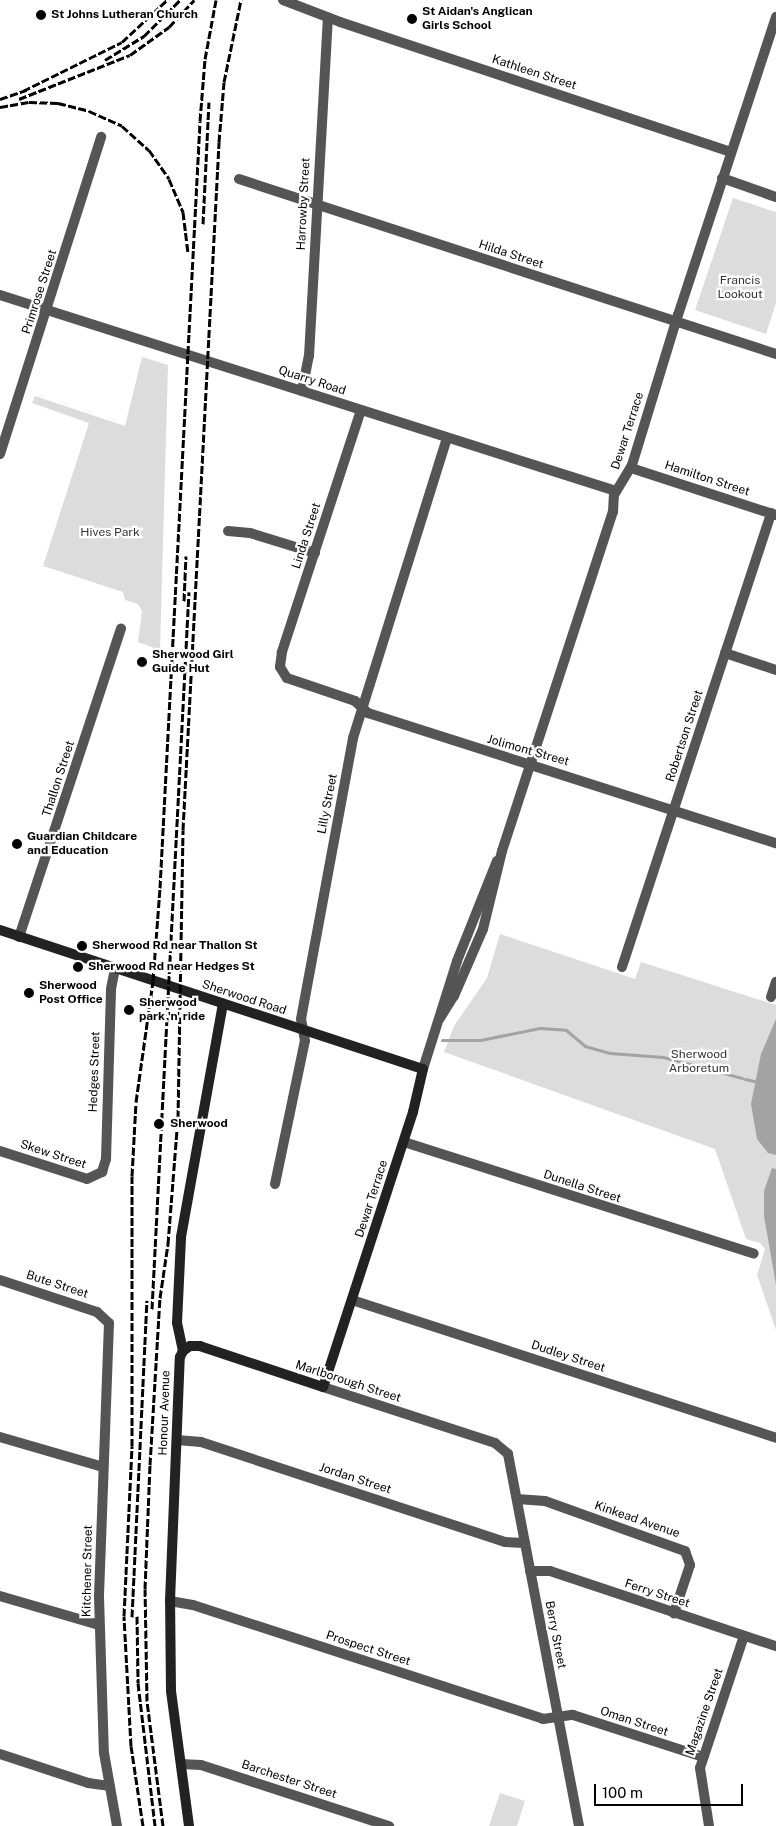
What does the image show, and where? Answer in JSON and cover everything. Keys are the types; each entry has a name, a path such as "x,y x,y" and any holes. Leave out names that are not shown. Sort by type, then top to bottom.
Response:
{"street":[{"name":"Kathleen Street","path":"283,0 328,18 731,152"},
{"name":"Dewar Terrace","path":"323,1387 404,1142 423,1069 468,930 502,851 614,512 616,491 631,468 676,321 776,17"},
{"name":"Harrowby Street","path":"302,391 309,356 328,18"},
{"name":"Primrose Street","path":"0,454 101,137"},
{"path":"722,178 776,196"},
{"name":"Hilda Street","path":"239,179 776,354"},
{"name":"Quarry Road","path":"0,295 616,491"},
{"name":"Linda Street","path":"281,670 282,652 361,410"},
{"name":"Lilly Street","path":"275,1184 305,1042 303,1030 304,1000 361,707 447,438"},
{"name":"Hamilton Street","path":"631,468 774,514"},
{"name":"Robertson Street","path":"622,967 725,653 774,514"},
{"path":"228,531 250,532 315,554"},
{"name":"Thallon Street","path":"19,937 121,628"},
{"path":"725,653 776,670"},
{"name":"Jolimont Street","path":"281,670 291,680 355,701 368,713 776,843"},
{"name":"Sherwood Road","path":"0,930 423,1069"},
{"name":"Hedges Street","path":"99,1175 106,1159 111,989 115,968"},
{"path":"771,997 776,982"},
{"name":"Honour Avenue","path":"190,1826 171,1691 170,1600 180,1357 183,1351 177,1323 182,1237 222,1004"},
{"name":"Dunella Street","path":"404,1142 754,1254"},
{"name":"Skew Street","path":"0,1151 83,1178 99,1175"},
{"name":"Bute Street","path":"0,1280 105,1316"},
{"name":"Dudley Street","path":"352,1300 776,1438"},
{"name":"Kitchener Street","path":"105,1316 110,1330 103,1467 99,1625 104,1753 117,1826"},
{"name":"Marlborough Street","path":"183,1351 190,1346 200,1346 495,1443 504,1449"},
{"path":"0,1437 103,1467"},
{"name":"Jordan Street","path":"177,1440 201,1442 505,1542 525,1542"},
{"name":"Berry Street","path":"504,1449 509,1457 579,1826"},
{"name":"Kinkead Avenue","path":"517,1499 545,1501 685,1551 690,1565 674,1613"},
{"name":"Ferry Street","path":"530,1571 550,1571 776,1646"},
{"path":"0,1596 99,1625"},
{"name":"Prospect Street","path":"170,1600 193,1604 543,1719 558,1717"},
{"name":"Magazine Street","path":"709,1826 699,1774 702,1758 744,1636"},
{"name":"Oman Street","path":"558,1717 573,1715 702,1758"},
{"path":"0,1754 88,1783 109,1786"},
{"name":"Barchester Street","path":"181,1764 202,1765 389,1826"}],"green space":[{"name":"Francis Lookout","path":"733,198 776,212 776,303 766,334 695,310"},
{"name":"Hives Park","path":"142,357 168,365 160,650 138,642 142,611 138,604 125,600 123,592 43,566 89,423 32,403 35,396 125,426"},
{"name":"Sherwood Arboretum","path":"500,934 635,979 641,962 776,1005 776,1330 757,1275 765,1249 760,1243 746,1239 715,1149 444,1052 454,1026 487,978"},
{"path":"500,1793 525,1801 517,1826 489,1826"}],"shaded area":[{"path":"776,1019 776,1155 768,1153 757,1139 751,1104 761,1054"},
{"path":"772,1168 776,1169 776,1285 764,1216 764,1191"}],"waterway":[{"path":"442,1040 480,1040 540,1028 566,1030 585,1046 610,1053 663,1057 742,1078"},
{"path":"745,1079 754,1081"}],"railway":[{"path":"23,91 122,42 167,0"},
{"path":"105,60 144,36 180,0"},
{"path":"19,99 130,55 169,27 194,0"},
{"path":"143,1826 131,1746 124,1616 132,1446 132,1176 136,1102 153,981 160,888 200,121 205,59 216,0"},
{"path":"163,1826 147,1701 145,1589 150,1465 160,1298 168,1244 178,1118 183,830 219,142 224,82 241,0"},
{"path":"0,99 26,90"},
{"path":"0,107 29,102 58,103 89,111 122,126 149,150 169,179 183,212 188,253"},
{"path":"203,224 209,102"},
{"path":"184,601 186,556"},
{"path":"152,1309 189,592"},
{"path":"132,1617 147,1300"},
{"path":"137,1616 138,1683 155,1826"}],"place":[{"name":"St Johns Lutheran Church","path":"41,15"},
{"name":"St Aidan's Anglican Girls School","path":"412,19"},
{"name":"Sherwood Girl Guide Hut","path":"142,662"},
{"name":"Guardian Childcare and Education","path":"17,844"},
{"name":"Sherwood Rd near Thallon St","path":"82,946"},
{"name":"Sherwood Rd near Hedges St","path":"78,967"},
{"name":"Sherwood Post Office","path":"29,993"},
{"name":"Sherwood park 'n' ride","path":"129,1010"},
{"name":"Sherwood","path":"159,1124"}]}
